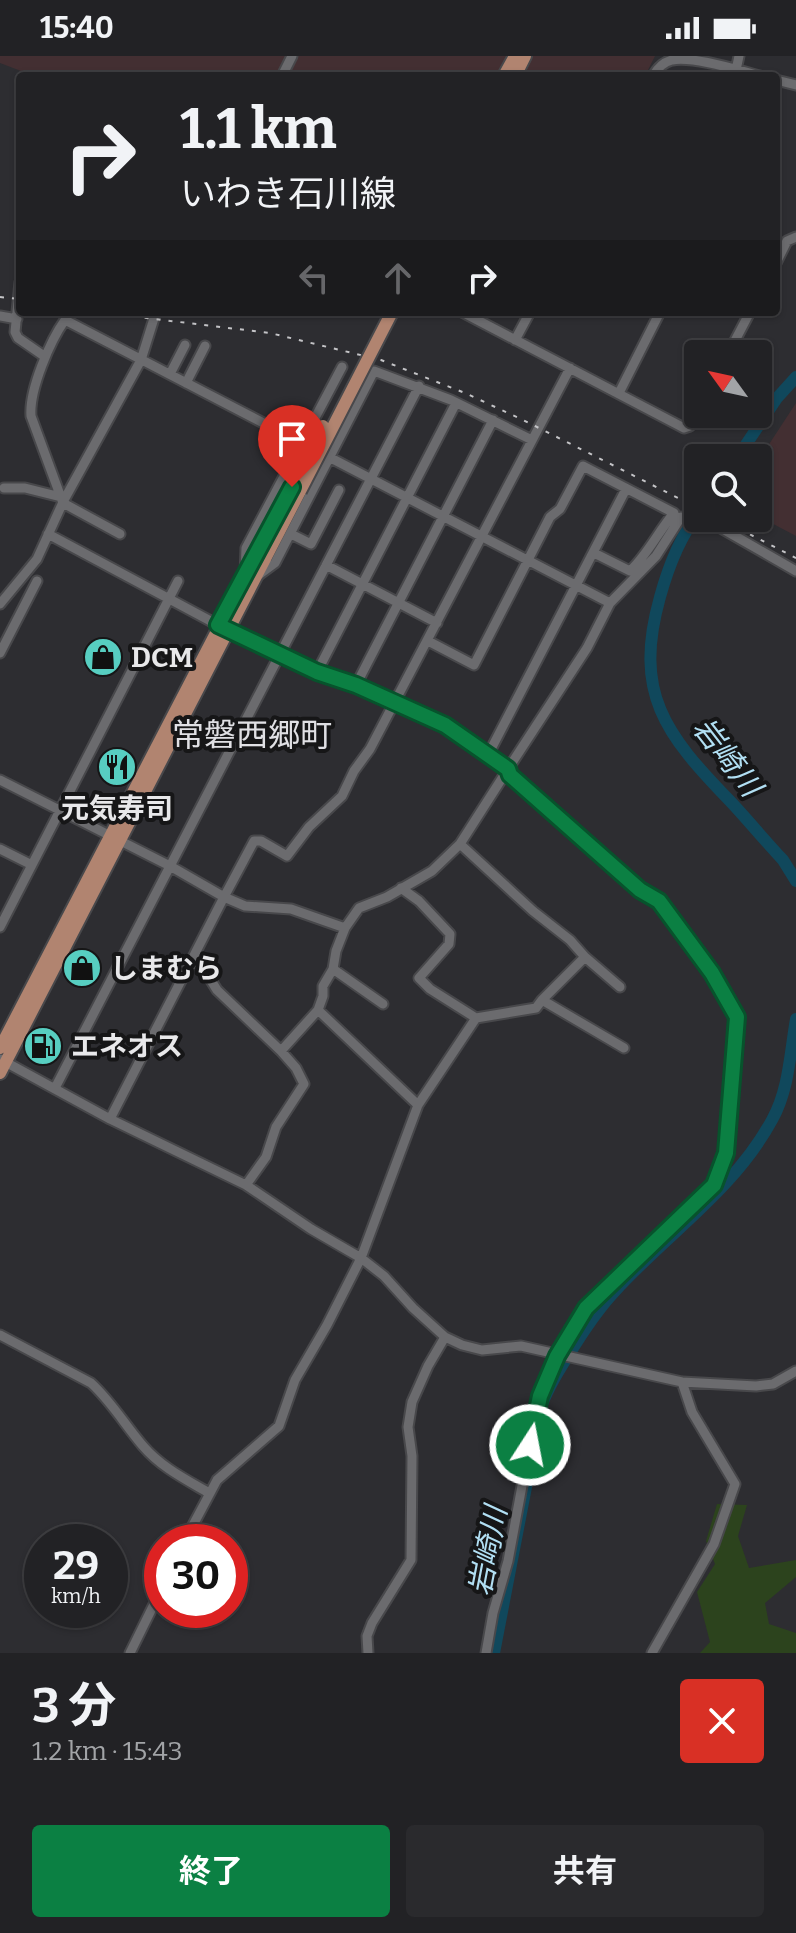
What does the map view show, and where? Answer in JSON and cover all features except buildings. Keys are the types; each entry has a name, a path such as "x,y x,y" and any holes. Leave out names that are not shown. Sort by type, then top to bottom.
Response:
{"main road":[{"path":"296,489 381,316"},
{"path":"2,1065 223,626 390,316"},
{"path":"0,1048 114,839"}],"street":[{"path":"736,70 739,56"},
{"path":"656,72 670,60 692,60 744,72"},
{"path":"780,255 787,241 796,237"},
{"path":"0,316 17,319"},
{"path":"17,316 15,332 18,338 44,356"},
{"path":"0,604 26,575 62,500 141,360 155,316"},
{"path":"470,316 684,428"},
{"path":"515,340 528,316"},
{"path":"619,393 658,316"},
{"path":"735,340 748,316"},
{"path":"62,500 30,411 44,356 65,320 610,603"},
{"path":"170,374 185,345"},
{"path":"186,383 205,346"},
{"path":"342,367 246,548 249,577 275,563 374,371 419,386 532,440"},
{"path":"110,1119 192,959 258,841 287,856 309,827 342,796 428,641 570,368"},
{"path":"55,1088 419,386"},
{"path":"317,672 456,403"},
{"path":"356,685 493,420"},
{"path":"428,641 474,665 550,517 560,509 583,466 674,513 657,533 643,559 630,571 594,553"},
{"path":"4,488 25,488 62,500 120,534"},
{"path":"488,755 626,489"},
{"path":"291,534 311,544 339,490"},
{"path":"281,1051 318,1010 323,986 333,969 345,928 359,908 432,871 460,844 587,648 610,603 656,556 681,517 708,523 796,571"},
{"path":"48,534 169,599 317,672 395,701 445,725 508,769 510,775 640,890 659,901 712,973 737,1017 726,1153 714,1185 586,1308 559,1356 535,1416 508,1561 493,1613 486,1653"},
{"path":"326,565 437,623"},
{"path":"0,653 37,581"},
{"path":"0,927 178,581"},
{"path":"0,780 245,906 291,909 345,928"},
{"path":"460,844 620,987"},
{"path":"0,849 32,865"},
{"path":"401,888 419,901 450,934 449,944 419,978 430,989 476,1018 536,1008 585,957"},
{"path":"192,959 202,966 224,997 281,1051 296,1068 304,1084 276,1127 266,1157 246,1185"},
{"path":"333,969 383,1004"},
{"path":"542,1000 624,1048"},
{"path":"318,1010 418,1105"},
{"path":"193,1524 209,1493 229,1467 279,1426 295,1380 361,1258 418,1105 476,1018"},
{"path":"2,1065 55,1088 110,1119 246,1185 361,1258 384,1276 445,1337 482,1350 521,1346 682,1382 764,1385 773,1384 796,1371"},
{"path":"0,1335 91,1383 144,1448 164,1467 209,1493"},
{"path":"368,1653 367,1636 372,1623 411,1560 412,1456 408,1427 412,1402 445,1337"},
{"path":"652,1653 714,1544 735,1484 692,1412 682,1382"},
{"path":"130,1653 144,1625"}],"shaded area":[{"path":"0,56 655,56 647,72 24,72 0,63"},
{"path":"796,403 796,536 772,523 772,444 769,444"}],"green space":[{"path":"717,1504 747,1505 738,1536 749,1568 796,1560 796,1577 765,1603 769,1624 796,1633 796,1653 700,1653 710,1642 697,1592 715,1564 706,1541"}],"waterway":[{"name":"岩崎川","path":"746,444 777,398 796,377"},
{"name":"岩崎川","path":"686,532 667,575 653,631 650,660 660,710 688,754 783,860 796,881"},
{"name":"岩崎川","path":"540,1410 556,1376 602,1306 719,1190 756,1145 772,1120 782,1096 796,1019"},
{"name":"岩崎川","path":"494,1653 526,1487"}],"railway":[{"path":"0,297 16,299"},
{"path":"130,316 270,333 381,360 521,419 684,501"},
{"path":"745,532 796,558"}],"place":[{"name":"DCM","path":"103,657"},
{"name":"元気寿司","path":"117,767"},
{"name":"しまむら","path":"82,968"},
{"name":"エネオス","path":"43,1046"}],"district":[{"name":"常磐西郷町","path":"252,735"}],"route":[{"path":"292,487 218,625 228,627 317,672 395,701 445,725 508,769 510,775 640,890 659,901 712,973 737,1017 726,1153 714,1185 586,1308 557,1356 540,1396 530,1445"}]}
